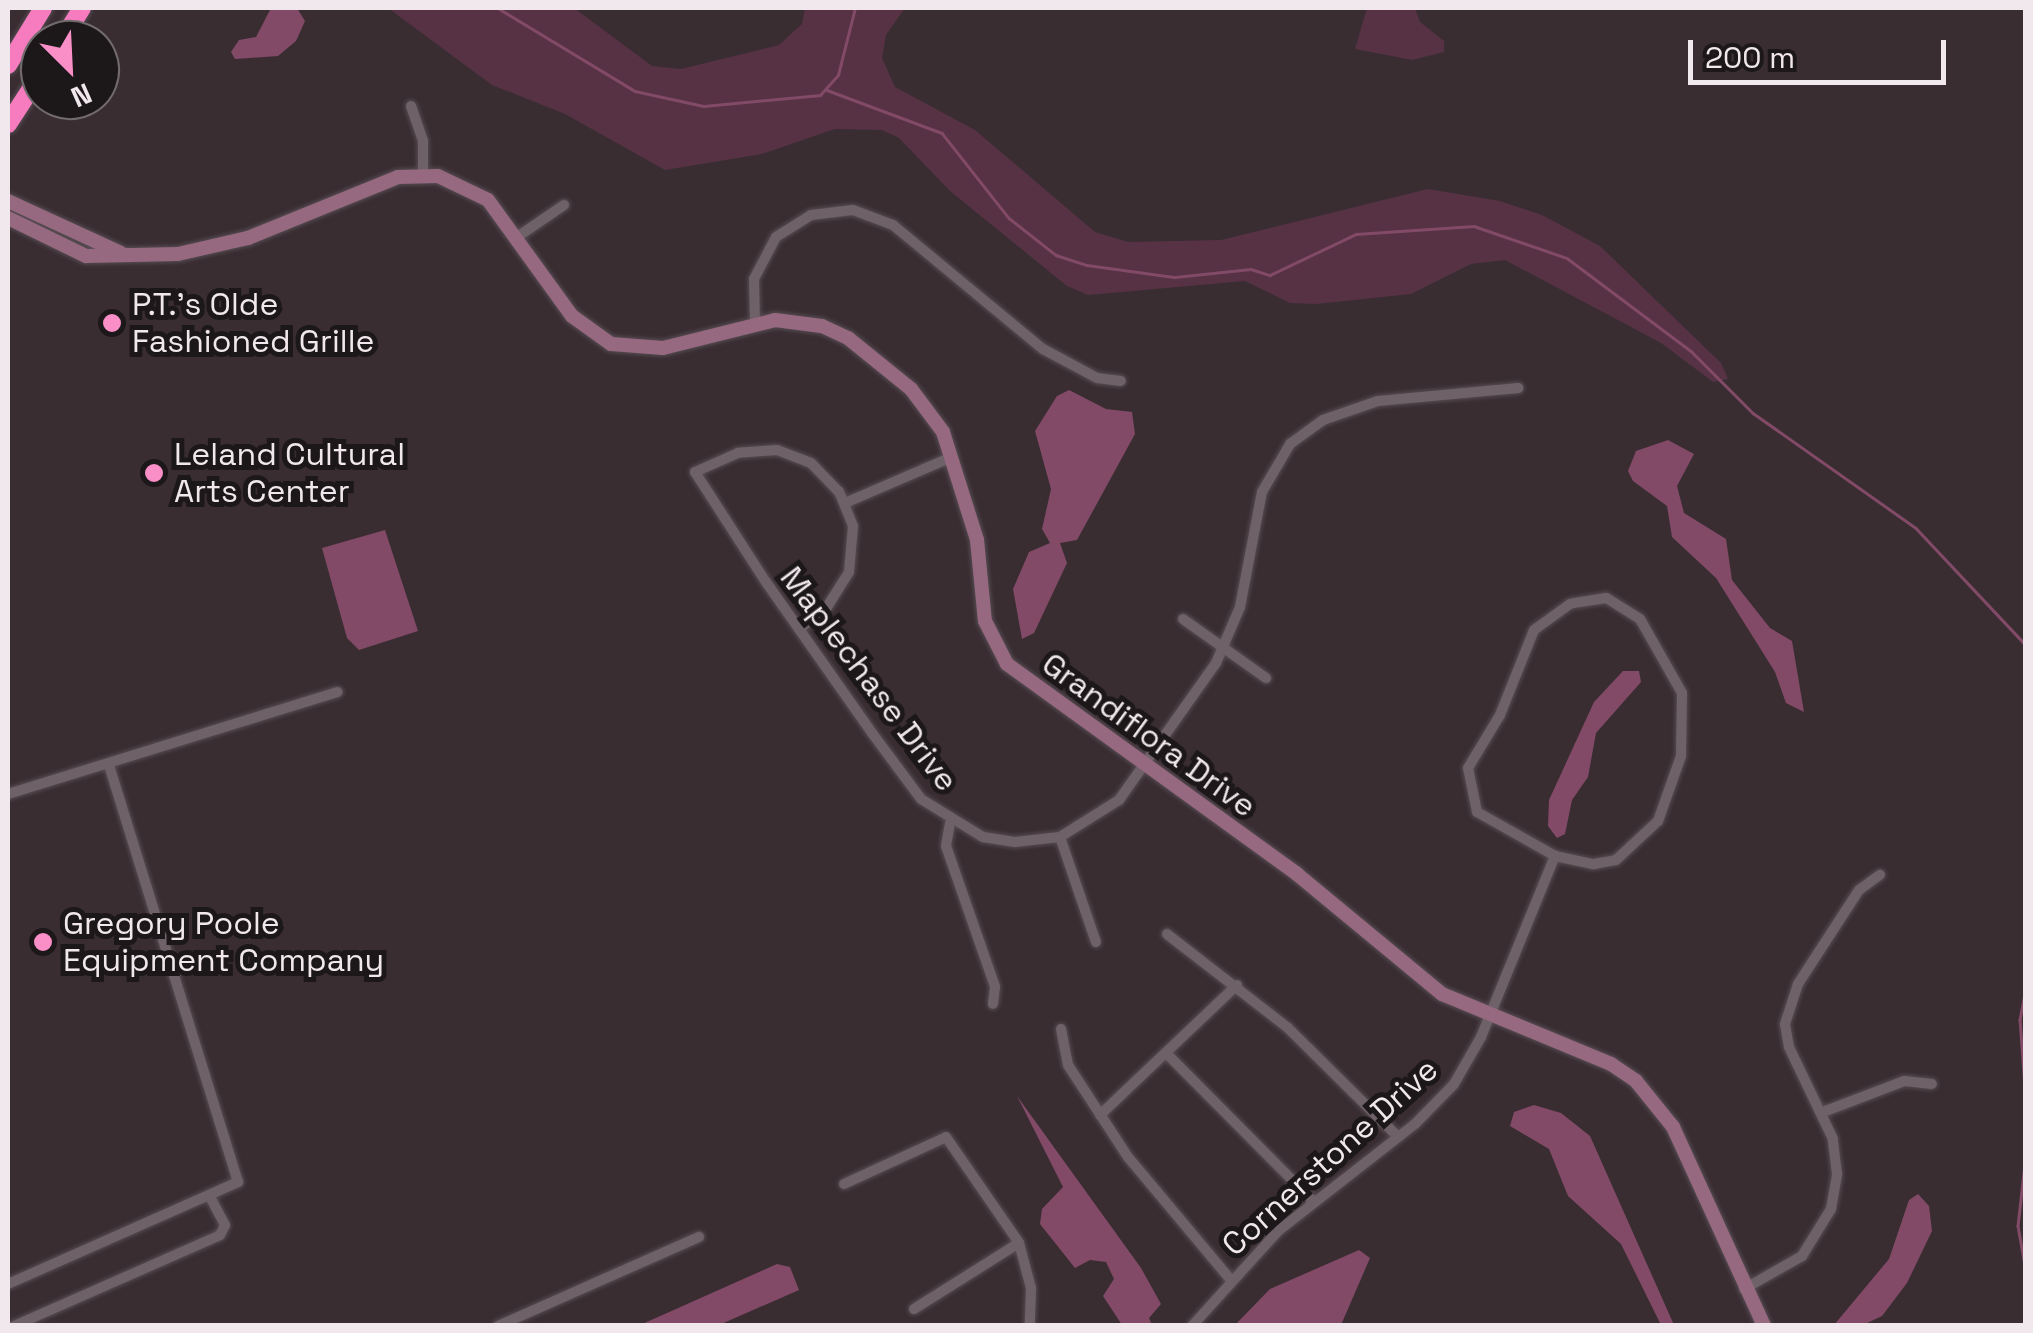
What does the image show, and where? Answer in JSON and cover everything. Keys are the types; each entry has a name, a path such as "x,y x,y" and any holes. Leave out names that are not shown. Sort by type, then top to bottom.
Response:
{"highway":[{"path":"8,65 42,8"}],"street":[{"path":"8,218 77,253 178,254 232,243 384,182 423,174 423,141 411,106"},
{"name":"Grandiflora Drive","path":"423,174 476,190 517,237 572,316 611,344 663,348 755,322 806,322 848,338 922,400 952,457 977,540 985,621 1000,655 1022,678 1296,874 1423,982 1490,1018 1611,1064 1655,1100 1681,1142 1764,1326"},
{"path":"8,201 121,253"},
{"path":"517,237 564,205"},
{"path":"755,322 754,280 776,237 811,215 854,210 893,225 1043,349 1097,378 1122,382"},
{"name":"Maplechase Drive","path":"845,502 820,470 777,450 738,452 694,472 798,629 922,799 950,823 1015,842 1060,837 1108,810 1145,767 1224,649 1243,594 1262,492 1271,468 1299,436 1335,415 1398,397 1518,388"},
{"path":"798,629 828,607 849,572 854,538 845,502 952,457"},
{"path":"1606,598 1640,619 1679,682 1681,756 1658,821 1638,846 1604,863 1554,856 1477,812 1468,768 1500,715 1534,630 1570,604 1606,598"},
{"path":"1182,618 1266,678"},
{"path":"8,794 338,692"},
{"path":"8,1284 238,1182 108,764"},
{"path":"950,823 946,846 995,987 992,1004"},
{"path":"1060,837 1096,942"},
{"name":"Cornerstone Drive","path":"1192,1326 1231,1280 1312,1200 1398,1136 1454,1084 1490,1018 1554,856"},
{"path":"1744,1288 1795,1261 1827,1219 1837,1162 1823,1112 1789,1047 1789,1005 1859,890 1880,875"},
{"path":"1167,934 1237,985 1331,1067 1398,1136"},
{"path":"1100,1115 1168,1056 1237,985"},
{"path":"1061,1030 1068,1066 1100,1115 1160,1199 1231,1280"},
{"path":"1168,1056 1312,1200"},
{"path":"1823,1112 1904,1081 1932,1084"},
{"path":"844,1184 946,1137 1019,1243 1031,1288 1030,1326"},
{"path":"14,1326 220,1235 225,1225 209,1195"},
{"path":"498,1326 699,1237"},
{"path":"914,1309 1019,1243"}],"shaded area":[{"path":"271,8 297,8 305,21 296,41 278,56 235,59 231,52 239,40 256,37"},
{"path":"388,8 574,8 652,66 681,69 779,45 802,24 805,8 905,8 886,35 882,58 895,87 975,130 1095,232 1128,242 1221,240 1428,189 1500,201 1542,215 1600,246 1721,363 1728,379 1713,382 1661,343 1505,260 1471,264 1411,294 1316,304 1290,303 1245,281 1088,295 1067,286 950,191 899,138 882,130 835,129 762,154 665,170 565,114 492,85"},
{"path":"1367,8 1415,8 1420,22 1444,41 1444,52 1412,60 1355,49"},
{"path":"1069,390 1106,409 1132,412 1135,434 1077,540 1060,543 1067,563 1034,633 1022,639 1013,589 1029,552 1050,543 1042,529 1051,489 1035,431 1057,396"},
{"path":"1668,440 1694,454 1677,486 1684,513 1726,539 1732,580 1770,628 1792,641 1804,712 1786,703 1775,672 1716,578 1672,537 1667,506 1633,481 1628,471 1636,451"},
{"path":"385,530 418,631 359,650 347,638 322,548"},
{"path":"1623,671 1639,671 1641,682 1596,733 1588,777 1572,800 1565,834 1557,838 1548,826 1549,800 1594,702"},
{"path":"1017,1096 1141,1268 1161,1304 1149,1318 1152,1325 1122,1325 1103,1296 1114,1279 1106,1262 1090,1260 1075,1268 1040,1224 1042,1209 1063,1187"},
{"path":"1534,1105 1561,1113 1590,1136 1674,1325 1661,1325 1621,1244 1568,1196 1549,1149 1510,1126 1514,1112"},
{"path":"1918,1194 1929,1206 1932,1231 1907,1283 1882,1316 1863,1325 1834,1325 1889,1259 1909,1200"},
{"path":"1359,1250 1370,1258 1341,1325 1235,1325 1270,1289"},
{"path":"777,1264 790,1267 799,1290 719,1325 640,1325"}],"waterway":[{"path":"498,8 635,91 704,106 820,95 838,75 855,8"},
{"path":"827,90 942,133 1009,218 1056,255 1087,265 1175,277 1251,269 1270,275 1356,234 1474,226 1567,258 1691,351 1753,413 1916,528 2026,645"},
{"path":"2026,989 2020,1019 2026,1100"},
{"path":"2026,1155 2018,1226 2026,1271"}],"place":[{"name":"P.T.'s Olde Fashioned Grille","path":"112,323"},
{"name":"Leland Cultural Arts Center","path":"154,473"},
{"name":"Gregory Poole Equipment Company","path":"43,942"}]}
